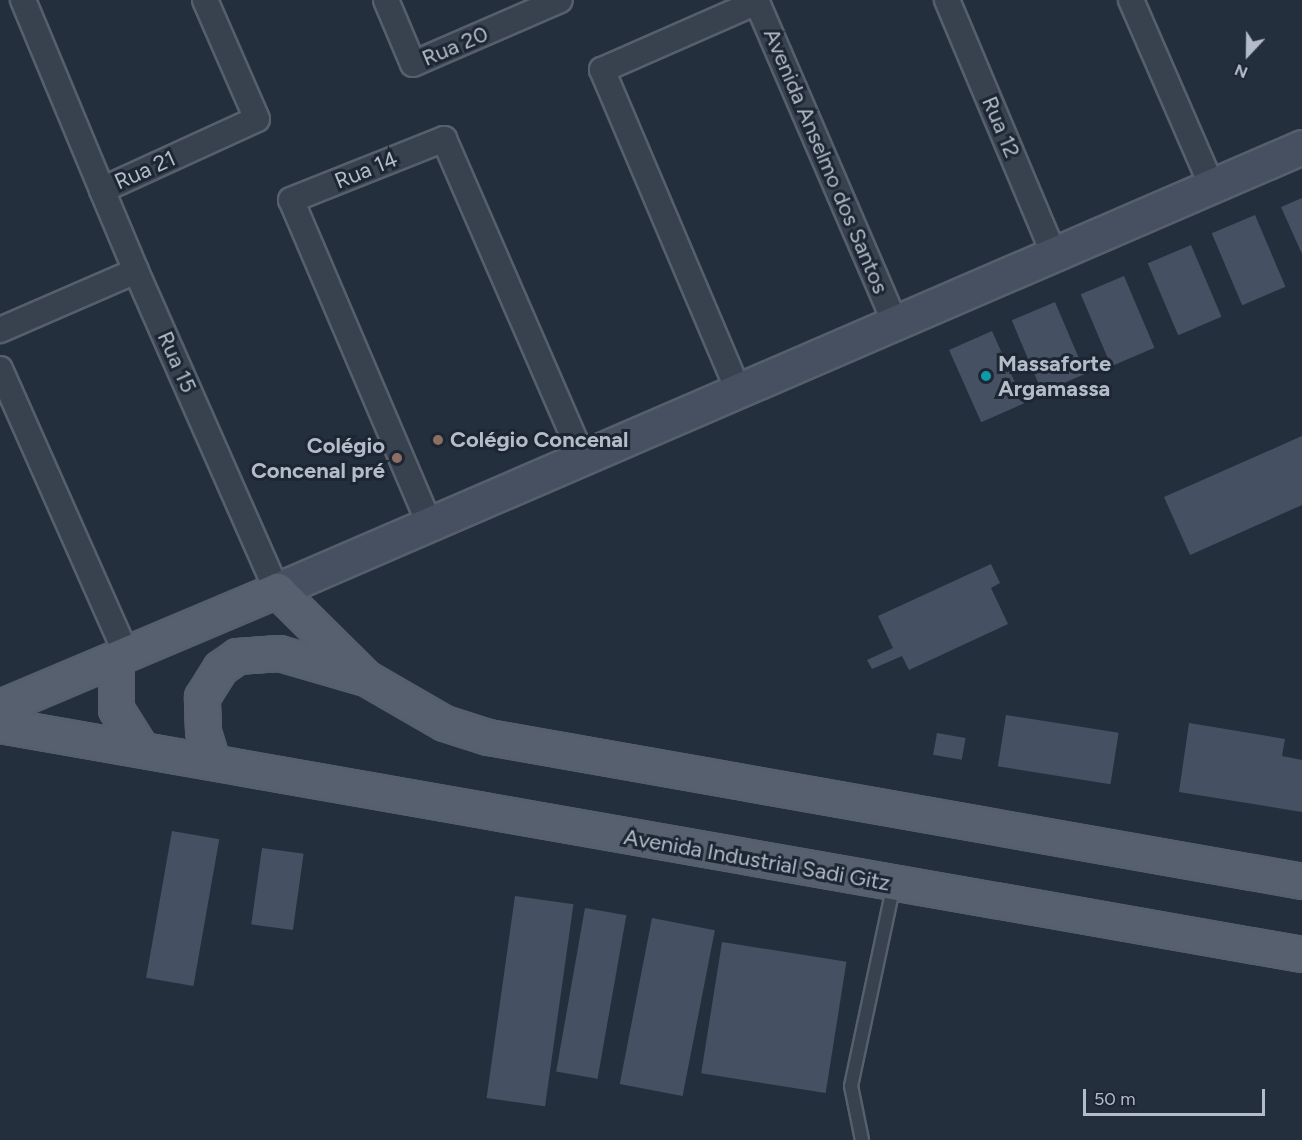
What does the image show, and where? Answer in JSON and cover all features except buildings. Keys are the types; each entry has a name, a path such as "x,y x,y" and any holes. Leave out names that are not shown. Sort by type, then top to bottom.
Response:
{"main road":[{"path":"0,707 277,590 366,678"},
{"path":"212,761 201,722 202,696 220,668 237,656 279,653 366,678 444,723 488,737 1302,881"},
{"path":"121,656 117,710 141,750"},
{"name":"Avenida Industrial Sadi Gitz","path":"0,725 1302,954"}],"street":[{"name":"Rua 21","path":"23,0 102,190 258,119 205,0"},
{"name":"Rua 20","path":"386,0 413,64 560,0"},
{"name":"Rua 12","path":"947,0 1054,255"},
{"path":"1131,0 1212,186"},
{"path":"738,390 602,70 757,1"},
{"name":"Avenida Anselmo dos Santos","path":"757,1 896,323"},
{"name":"Rua 14","path":"429,523 291,200 444,139 582,457"},
{"path":"277,590 1302,147"},
{"name":"Rua 15","path":"102,190 277,590"},
{"path":"0,330 136,271"},
{"path":"0,369 121,656"}],"lane":[{"path":"862,1140 851,1086 894,884"}],"place":[{"name":"Massaforte Argamassa","path":"986,376"},
{"name":"Colégio Concenal","path":"438,440"},
{"name":"Colégio Concenal pré","path":"397,458"}]}
